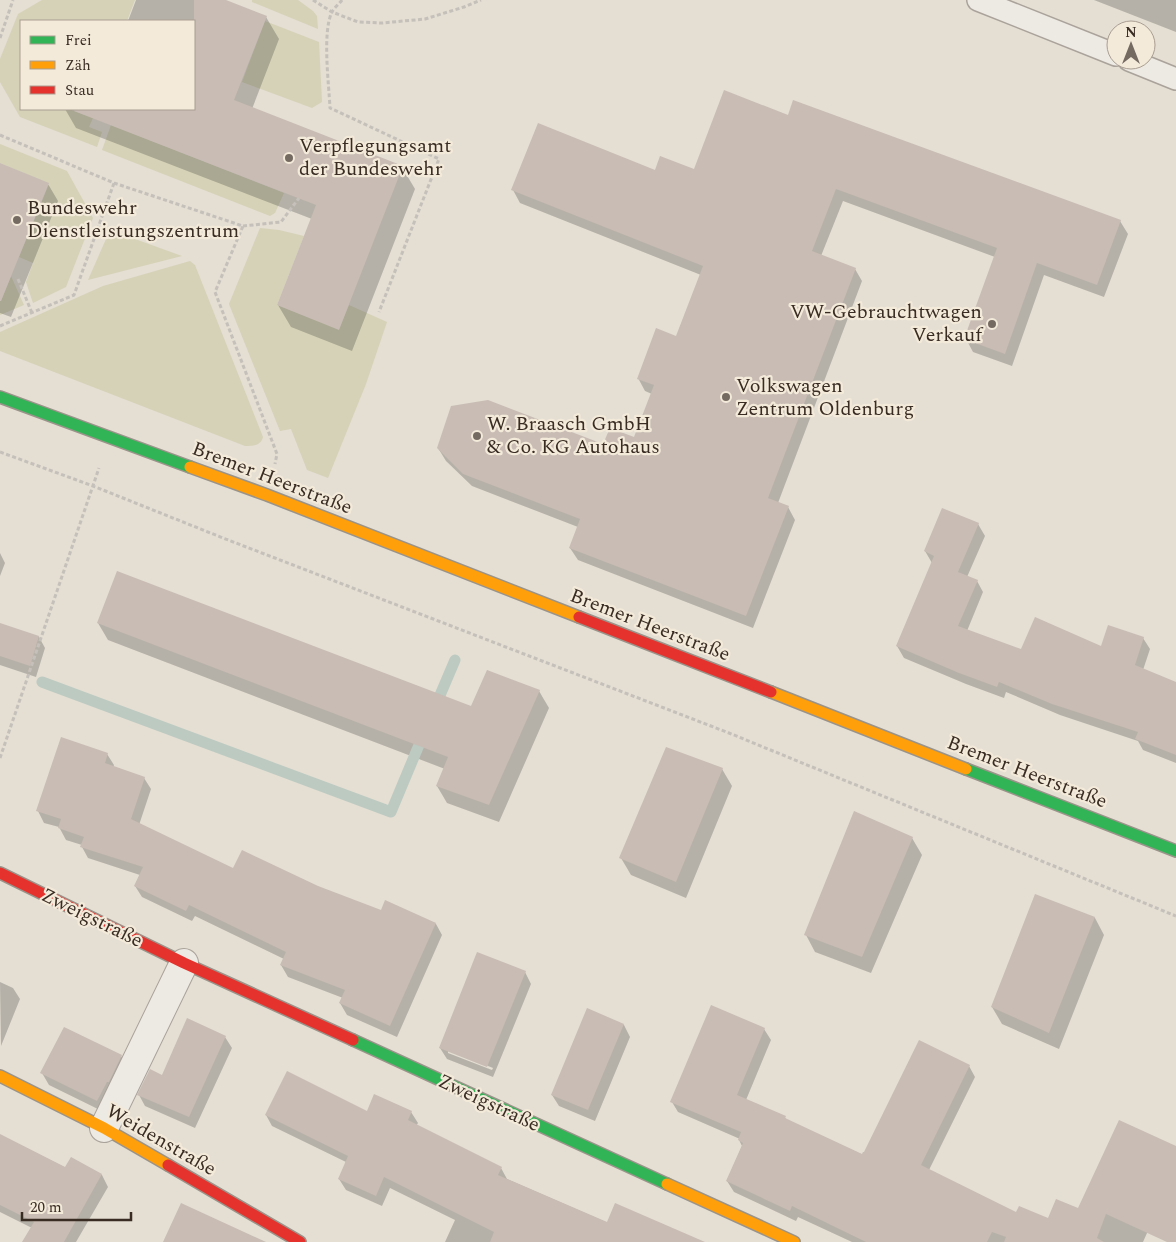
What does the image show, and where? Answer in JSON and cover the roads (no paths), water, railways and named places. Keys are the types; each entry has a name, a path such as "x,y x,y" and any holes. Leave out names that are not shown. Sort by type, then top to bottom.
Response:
{"street":[{"name":"Bremer Heerstraße","path":"0,397 266,495 1176,851"},
{"name":"Zweigstraße","path":"0,873 184,964 794,1242"},
{"path":"104,1128 184,964"},
{"name":"Weidenstraße","path":"0,1076 104,1128 300,1242"}],"lane":[{"path":"978,0 1106,51"},
{"path":"1154,70 1176,79"}],"waterway":[{"path":"435,707 455,660"},
{"path":"42,682 391,812 424,733"}],"place":[{"name":"Verpflegungsamt der Bundeswehr","path":"289,158"},
{"name":"Bundeswehr Dienstleistungszentrum","path":"17,220"},
{"name":"VW-Gebrauchtwagen Verkauf","path":"992,324"},
{"name":"Volkswagen Zentrum Oldenburg","path":"726,397"},
{"name":"W. Braasch GmbH & Co. KG Autohaus","path":"477,436"}]}
